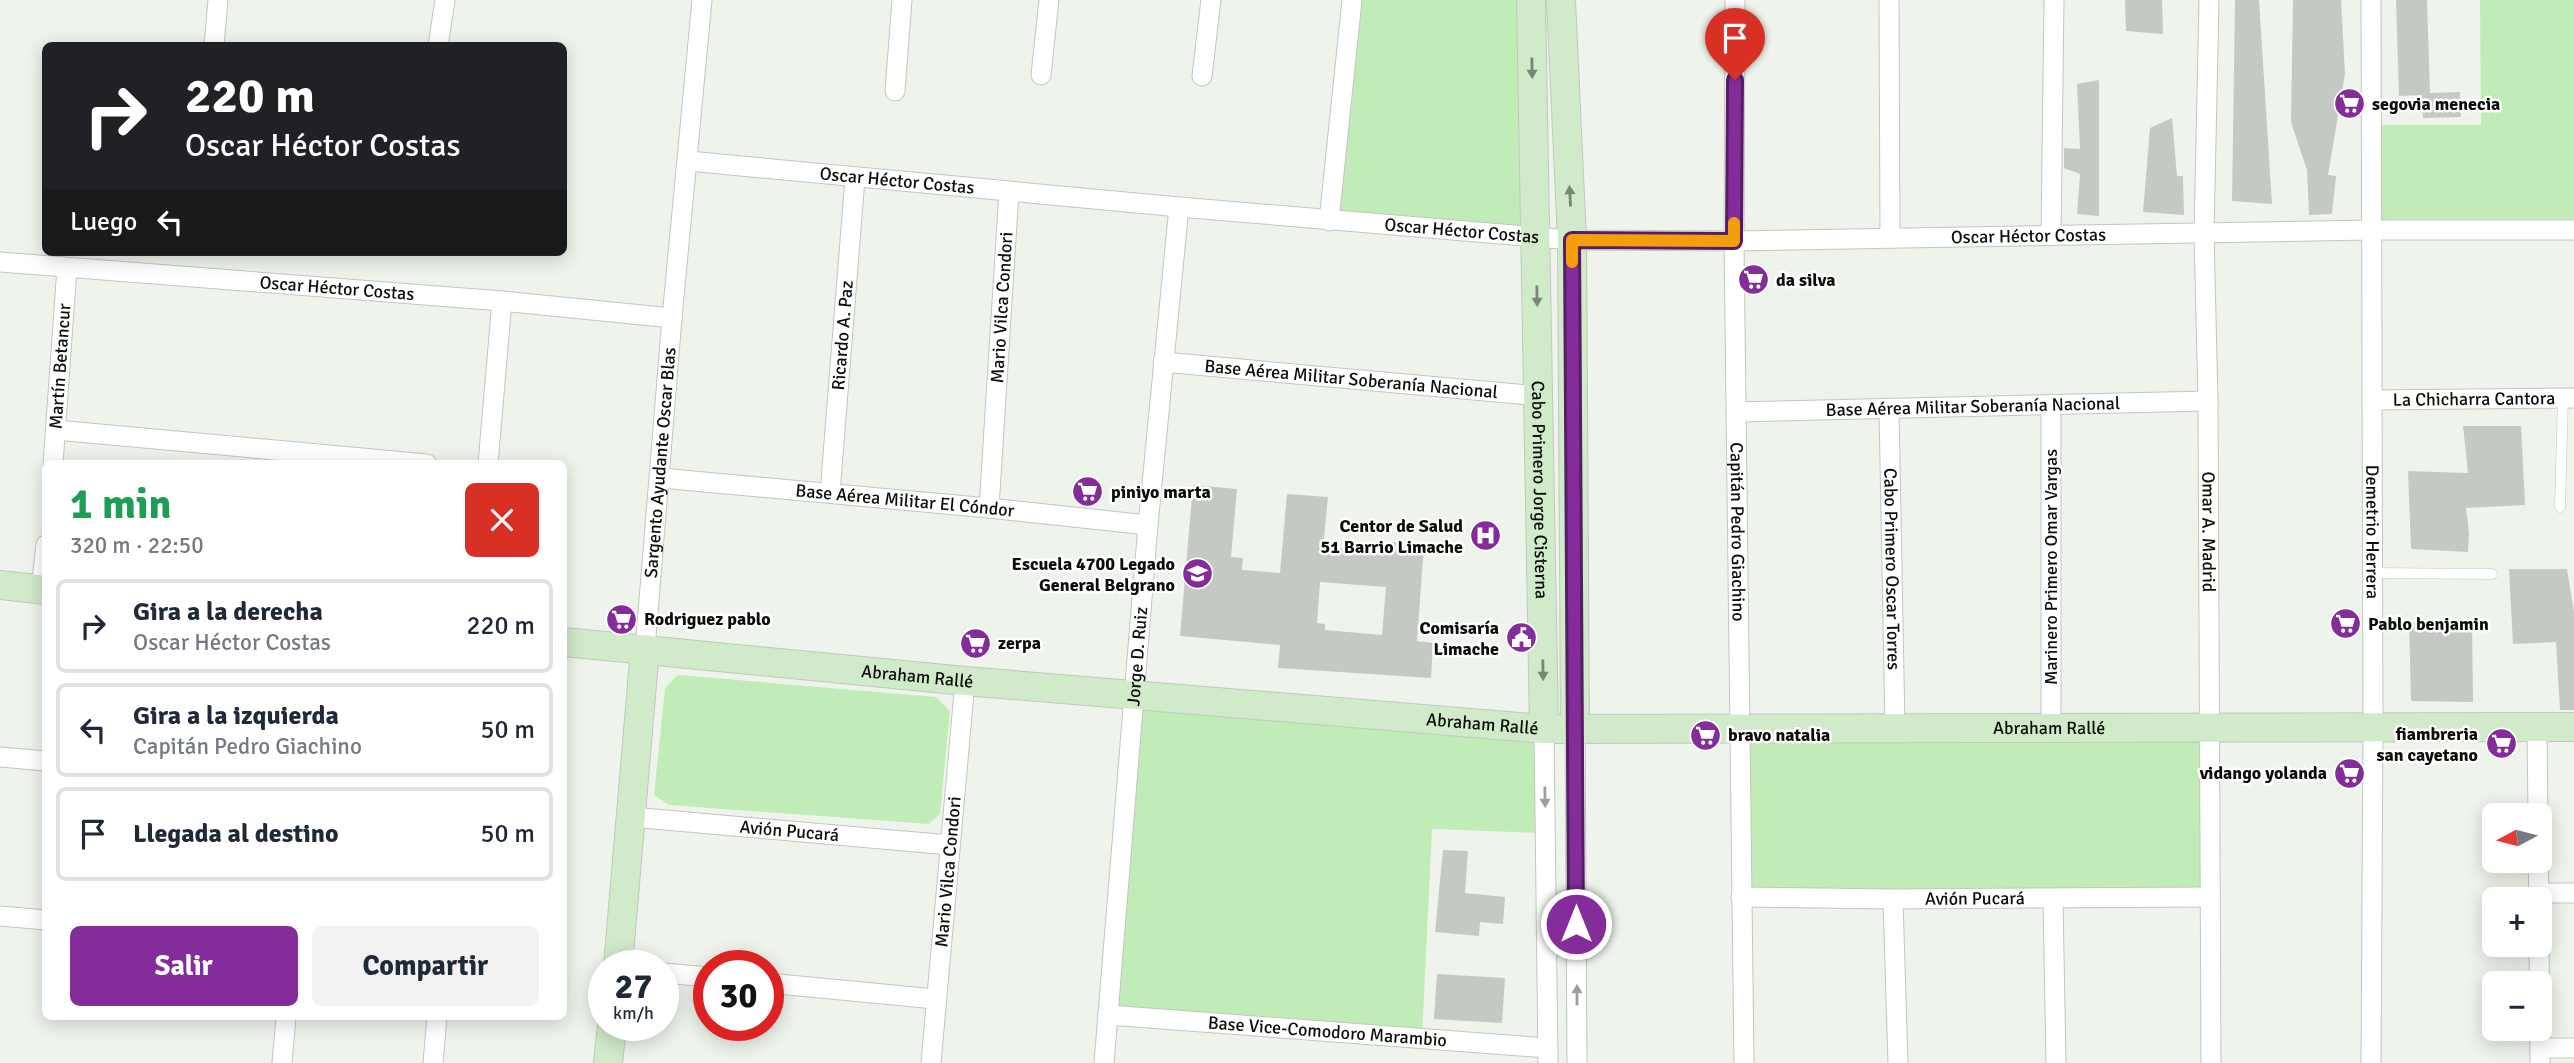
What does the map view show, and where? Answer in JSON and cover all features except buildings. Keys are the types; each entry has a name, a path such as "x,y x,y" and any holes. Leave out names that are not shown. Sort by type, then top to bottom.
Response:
{"street":[{"path":"214,42 218,0"},
{"path":"439,42 445,0"},
{"name":"Sargento Ayudante Oscar Blas","path":"619,950 661,478 672,318 702,0"},
{"path":"895,91 902,0"},
{"path":"1041,75 1049,0"},
{"path":"1202,76 1211,0"},
{"path":"1329,221 1352,0"},
{"name":"Cabo Primero Jorge Cisterna","path":"1531,0 1548,1055"},
{"name":"Cabo Primero Jorge Cisterna","path":"1561,0 1572,240 1577,1063"},
{"name":"Capitán Pedro Giachino","path":"1735,0 1734,241 1744,1063"},
{"path":"1889,0 1890,237"},
{"path":"2051,236 2054,0"},
{"name":"Omar A. Madrid","path":"2209,0 2204,233 2208,401 2211,1063"},
{"name":"Demetrio Herrera","path":"2371,0 2371,1063"},
{"name":"Oscar Héctor Costas","path":"688,161 1329,221 1572,240 1734,241 2370,230 2574,230"},
{"name":"Ricardo A. Paz","path":"830,493 855,178"},
{"name":"Mario Vilca Condori","path":"989,508 1009,192"},
{"name":"Jorge D. Ruiz","path":"1104,1063 1148,525 1179,207"},
{"name":"Oscar Héctor Costas","path":"0,262 502,301 672,318"},
{"name":"Martín Betancur","path":"53,460 67,268"},
{"path":"488,460 502,301"},
{"name":"Base Aérea Militar Soberanía Nacional","path":"1163,362 1539,396"},
{"name":"La Chicharra Cantora","path":"2372,400 2569,398"},
{"name":"Base Aérea Militar Soberanía Nacional","path":"1737,412 2208,401"},
{"name":"Marinero Primero Omar Vargas","path":"2050,404 2052,729"},
{"name":"Cabo Primero Oscar Torres","path":"1889,408 1895,729"},
{"path":"56,430 383,460"},
{"name":"Base Aérea Militar El Cóndor","path":"661,478 1148,525"},
{"path":"0,585 42,590"},
{"name":"Abraham Rallé","path":"567,642 965,681 1544,729 2574,727"},
{"name":"Mario Vilca Condori","path":"931,1063 965,681"},
{"path":"2537,727 2538,803"},
{"path":"0,757 42,761"},
{"name":"Avión Pucará","path":"631,817 950,845"},
{"path":"2552,895 2574,893"},
{"name":"Avión Pucará","path":"1741,897 1893,900 2209,897"},
{"path":"2053,899 2056,1063"},
{"path":"1893,900 1898,1063"},
{"path":"0,916 42,920"},
{"path":"2539,957 2540,1056 2574,1048"},
{"path":"784,985 935,999"},
{"name":"Base Vice-Comodoro Marambio","path":"1108,1015 1548,1055"},
{"path":"282,1063 286,1020"},
{"path":"432,1063 437,1020"},
{"path":"608,1063 610,1041"}],"lane":[{"path":"2560,506 2569,398"},
{"path":"2372,573 2492,574"}],"green space":[{"path":"1353,0 1527,0 1533,238 1332,218"},
{"path":"2480,0 2574,0 2574,226 2374,226 2373,125 2481,125"},
{"path":"678,675 936,697 950,711 940,814 929,824 669,805 654,795 665,688"},
{"path":"1135,694 1540,732 1540,833 1432,829 1422,1037 1109,1014"},
{"path":"2209,728 2208,896 1742,896 1740,731"}],"slow traffic":[{"path":"1572,262 1572,240 1734,241 1734,223"}],"place":[{"name":"segovia menecia","path":"2349,104"},
{"name":"da silva","path":"1753,280"},
{"name":"piniyo marta","path":"1088,492"},
{"name":"Centor de Salud 51 Barrio Limache","path":"1486,536"},
{"name":"Escuela 4700 Legado General Belgrano","path":"1198,574"},
{"name":"Rodriguez pablo","path":"621,619"},
{"name":"Pablo benjamin","path":"2345,624"},
{"name":"Comisaría Limache","path":"1522,638"},
{"name":"zerpa","path":"975,643"},
{"name":"bravo natalia","path":"1705,735"},
{"name":"fiambreria san cayetano","path":"2501,744"},
{"name":"vidango yolanda","path":"2350,773"}],"route":[{"path":"1576,924 1572,240 1734,241 1735,80"}]}
